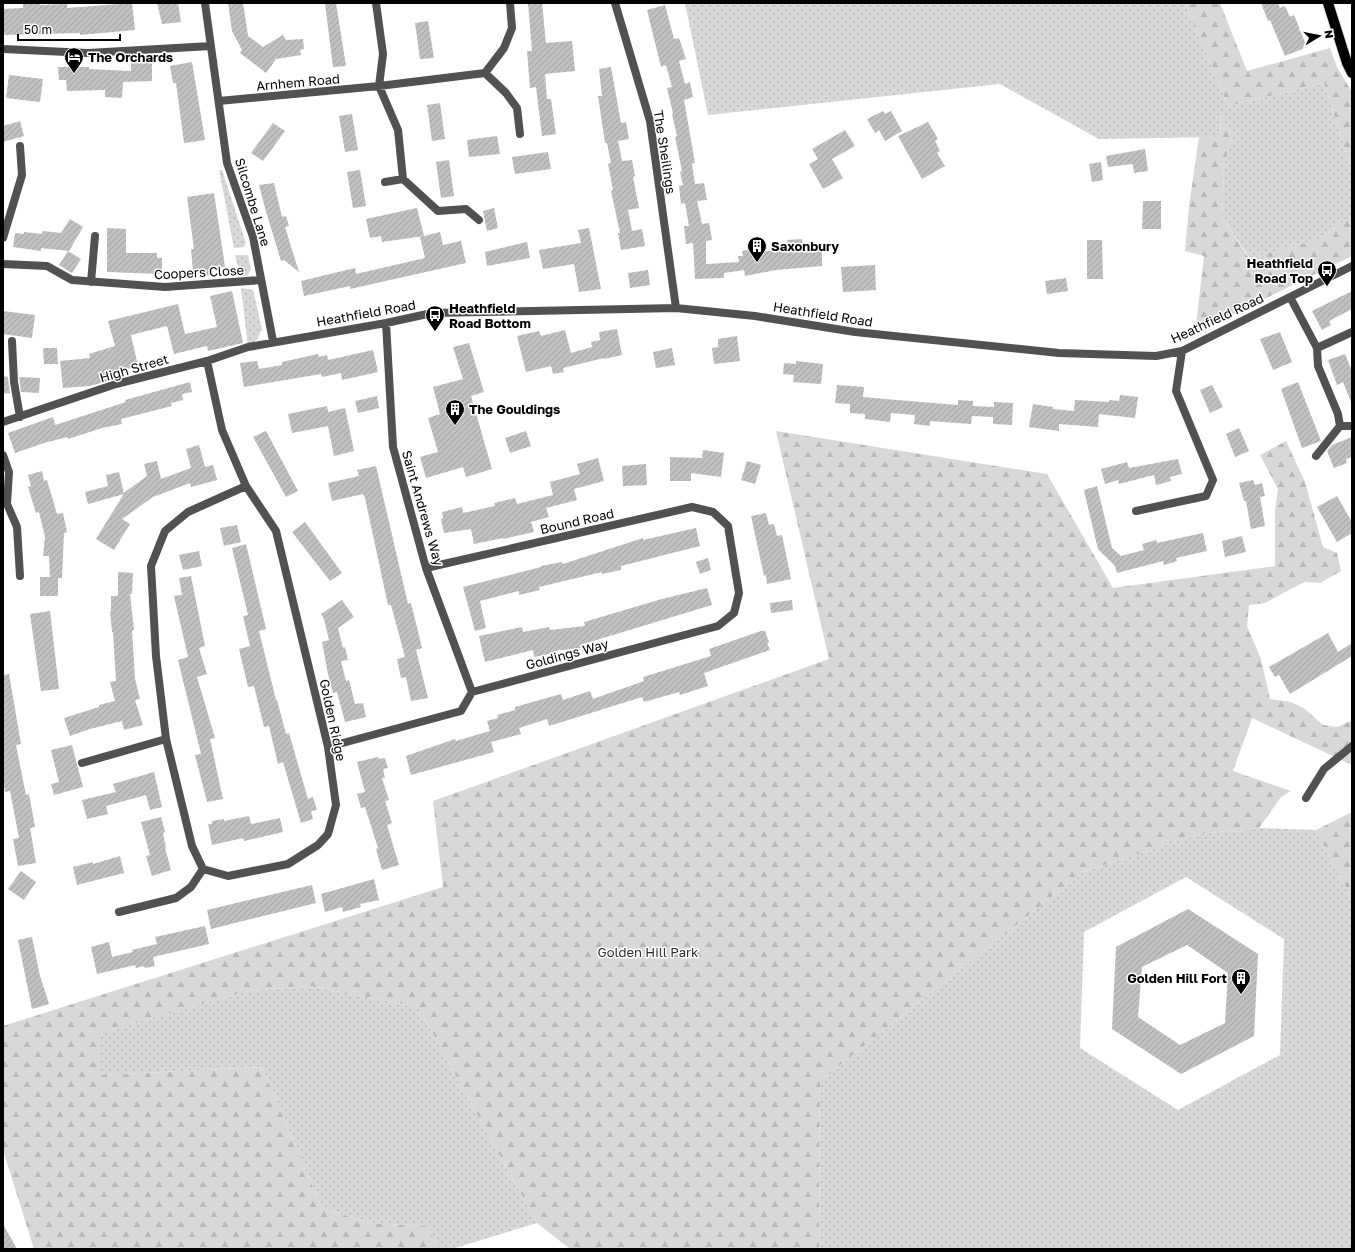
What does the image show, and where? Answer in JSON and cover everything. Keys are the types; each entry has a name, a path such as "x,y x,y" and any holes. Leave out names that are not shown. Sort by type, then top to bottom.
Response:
{"main road":[{"path":"1328,3 1347,63 1352,73"}],"street":[{"name":"Silcombe Lane","path":"205,3 227,163 253,238 273,342"},
{"path":"376,3 383,54 379,86 398,130 403,179 438,211 466,209 479,220"},
{"path":"510,3 512,28 504,48 485,73 506,93 517,108 520,134"},
{"name":"The Sheilings","path":"615,3 650,121 676,308"},
{"path":"3,49 88,53 211,46"},
{"name":"Arnhem Road","path":"219,101 379,86 485,73"},
{"path":"3,238 22,175 20,146"},
{"path":"385,182 403,179"},
{"path":"91,282 95,236"},
{"name":"Coopers Close","path":"3,264 47,266 72,280 165,288 261,280"},
{"name":"Heathfield Road","path":"273,342 386,323 432,313 676,308 755,316 855,332 1059,353 1156,356 1182,351 1352,266"},
{"path":"1290,297 1317,348 1318,366 1338,414 1340,426 1316,456"},
{"name":"Saint Andrews Way","path":"386,323 393,447 426,568 472,692"},
{"path":"1317,348 1352,332"},
{"path":"12,341 14,382 20,417"},
{"name":"High Street","path":"3,422 116,384 207,361 248,347 273,342"},
{"path":"1136,511 1206,496 1213,480 1176,391 1182,351"},
{"name":"Golden Ridge","path":"203,869 228,876 288,864 318,845 328,834 336,805 328,747 276,531 246,486 222,430 207,361"},
{"path":"1340,426 1352,426"},
{"path":"3,455 8,472 7,504 17,528 20,576"},
{"path":"119,912 176,898 191,887 203,869 192,846 166,739 156,656 151,566 165,531 170,526 188,512 246,486"},
{"name":"Bound Road","path":"426,568 692,507 713,512 728,526"},
{"name":"Goldings Way","path":"472,692 718,626 734,613 740,593 728,526"},
{"path":"328,747 461,711 472,692"},
{"path":"82,763 166,739"},
{"path":"1306,798 1324,769 1352,746"}],"green space":[{"path":"685,3 1185,3 1228,106 1324,83 1352,171 1352,216 1319,239 1250,258 1222,218 1224,165 1233,134 1221,116 1220,137 1099,139 1000,84 708,115"},
{"path":"1185,3 1220,3 1247,71 1330,48 1337,67 1352,92 1352,171 1324,83 1228,106"},
{"path":"1221,115 1233,134 1224,165 1222,218 1249,258 1319,239 1352,216 1352,256 1195,333 1204,256 1185,251 1189,206 1199,137 1220,137"},
{"path":"219,170 222,170 246,243 244,247 234,248"},
{"path":"235,255 248,255 251,270 247,276 240,276"},
{"path":"241,288 253,290 262,329 257,340 248,347"},
{"name":"Golden Hill Park","path":"776,431 1047,474 1113,588 1275,566 1275,510 1278,489 1260,455 1286,441 1305,482 1323,547 1337,553 1341,571 1320,583 1304,582 1265,603 1249,605 1247,626 1261,659 1270,699 1291,702 1305,709 1323,725 1338,727 1352,720 1352,765 1252,718 1233,771 1291,791 1281,797 1259,828 1199,834 1083,872 820,1081 819,1249 570,1249 537,1223 418,1007 310,986 248,991 101,1033 101,1075 262,1067 322,1208 370,1223 428,1226 439,1249 34,1249 3,1150 3,1026 443,887 433,801 829,659"},
{"path":"1352,812 1352,899 1316,830"},
{"path":"1259,828 1316,830 1352,899 1352,1249 819,1249 820,1081 1083,872 1199,834","holes":["1186,877 1284,939 1280,1055 1178,1110 1080,1048 1084,932"]},
{"path":"310,986 418,1007 537,1223 452,1249 439,1249 428,1226 370,1223 322,1208 262,1067 101,1075 100,1033 248,991"}],"building":[{"path":"23,3 40,3 40,5 67,4 67,8 132,3 135,30 80,35 80,33 3,35 3,9 23,8"},
{"path":"157,3 178,3 181,22 162,24"},
{"path":"228,3 243,3 248,36 263,47 283,35 286,40 303,39 304,49 300,50 301,55 276,59 266,73 240,53 242,50 232,31"},
{"path":"325,3 336,3 346,66 333,67"},
{"path":"528,3 542,3 546,43 572,41 575,71 545,74 547,99 551,99 556,134 542,136 536,87 530,88 527,51 532,51"},
{"path":"1261,3 1278,3 1280,8 1285,6 1290,17 1294,15 1307,47 1285,56"},
{"path":"665,5 674,39 679,38 686,59 679,61 685,84 690,82 693,97 684,100 695,163 692,164 695,184 704,183 707,200 697,201 702,224 709,223 712,240 706,241 706,264 739,262 738,256 743,256 742,251 755,249 756,253 788,248 787,240 802,239 803,245 822,245 822,266 776,270 745,276 744,270 724,273 724,278 695,279 693,243 686,244 684,226 689,226 685,203 681,204 679,186 683,185 680,172 682,171 675,137 677,136 673,113 667,88 672,87 666,65 661,67 647,10"},
{"path":"428,21 434,58 420,59 415,23"},
{"path":"131,62 152,62 152,81 123,82 122,98 105,97 105,90 67,91 66,80 59,80 58,67 89,67 89,69 131,71"},
{"path":"192,62 205,140 184,143 176,83 173,83 170,66"},
{"path":"611,67 621,123 626,122 629,139 618,141 622,161 632,160 635,176 633,177 639,208 628,210 632,231 642,229 645,246 621,250 618,233 620,233 611,191 613,190 608,164 611,163 607,143 605,143 598,96 602,96 599,69"},
{"path":"9,75 43,79 40,102 6,98"},
{"path":"440,103 445,139 432,141 427,105"},
{"path":"883,111 885,114 891,111 902,131 885,141 879,130 875,133 867,119"},
{"path":"352,114 358,150 345,152 339,116"},
{"path":"20,121 24,136 3,142 3,126"},
{"path":"928,122 938,139 935,141 940,151 937,153 945,166 922,179 898,136"},
{"path":"273,123 285,131 263,161 251,153"},
{"path":"845,130 855,146 832,159 843,178 823,189 809,164 818,159 812,149"},
{"path":"497,136 500,154 469,157 467,140"},
{"path":"1145,149 1148,171 1134,173 1133,164 1108,167 1106,156"},
{"path":"548,152 551,169 515,174 512,157"},
{"path":"449,160 454,196 441,198 436,162"},
{"path":"1101,162 1103,180 1092,182 1089,164"},
{"path":"360,170 366,206 353,208 347,172"},
{"path":"274,183 282,217 286,216 289,226 285,227 299,272 284,260 281,261 265,208 259,185"},
{"path":"214,193 225,267 212,268 213,275 199,276 198,272 193,272 191,249 194,249 187,197"},
{"path":"1143,201 1161,201 1161,229 1142,229"},
{"path":"417,208 424,236 382,242 381,236 370,238 366,219"},
{"path":"494,208 498,228 487,231 483,211"},
{"path":"70,219 83,227 69,251 41,248 41,251 13,247 15,233 24,234 24,232 42,234 43,231 61,233"},
{"path":"107,228 126,229 126,253 157,253 157,258 162,258 162,274 107,272"},
{"path":"589,228 601,289 579,292 574,264 543,269 539,250 581,243 578,230"},
{"path":"440,232 443,245 461,241 466,263 350,289 350,286 304,296 301,281 355,268 356,274 425,258 420,237"},
{"path":"1087,240 1102,240 1103,279 1087,279"},
{"path":"527,242 530,258 487,266 485,252"},
{"path":"68,251 81,259 72,273 59,265"},
{"path":"875,265 876,290 843,292 841,267"},
{"path":"648,270 650,285 630,288 628,273"},
{"path":"1066,278 1068,291 1047,294 1045,281"},
{"path":"232,291 243,343 208,351 207,346 174,354 167,326 131,335 138,366 109,374 111,380 90,386 63,388 60,361 90,358 89,354 115,346 108,321 178,304 185,334 217,327 210,296"},
{"path":"1352,291 1352,309 1329,321 1331,325 1322,330 1312,311"},
{"path":"3,311 35,315 32,338 3,334"},
{"path":"617,329 622,355 563,368 564,372 553,374 551,366 526,372 517,336 539,331 541,336 565,330 571,353 592,347 591,342 600,340 599,332"},
{"path":"1280,332 1292,362 1273,370 1260,339"},
{"path":"737,336 740,361 714,364 712,348 718,347 718,339"},
{"name":"The Gouldings","path":"469,343 484,392 471,396 492,469 466,477 463,467 426,478 420,457 438,452 428,418 440,414 433,387 463,379 453,347"},
{"path":"43,348 57,348 58,364 44,364"},
{"path":"672,348 675,365 656,368 653,352"},
{"path":"373,350 378,372 342,380 341,373 322,377 321,374 244,387 240,363 257,361 259,369 282,365 282,362 318,354 319,357 327,355 328,360"},
{"path":"1345,354 1352,371 1351,402 1343,382 1337,385 1328,360"},
{"path":"796,361 823,364 821,384 793,382 794,375 783,374 784,363 796,364"},
{"path":"3,376 8,377 10,393 3,394"},
{"path":"19,377 40,378 39,393 21,392"},
{"path":"190,382 192,392 182,394 183,400 171,403 172,406 121,419 122,424 102,428 68,439 67,437 44,443 15,453 8,433 53,417 55,425 126,402 125,400"},
{"path":"1298,382 1321,441 1302,448 1281,389"},
{"path":"837,385 864,387 863,397 958,405 958,400 973,401 973,406 994,407 994,402 1013,403 1012,425 993,424 993,417 972,416 971,424 930,421 930,426 914,424 915,415 891,413 890,422 865,419 865,414 850,413 850,404 835,403"},
{"path":"1212,385 1223,407 1210,413 1200,390"},
{"path":"1120,395 1138,397 1135,418 1099,414 1098,427 1059,424 1059,431 1029,427 1033,404 1053,407 1053,409 1074,411 1075,400 1109,402 1109,400 1119,401"},
{"path":"377,396 379,408 358,413 355,401"},
{"path":"327,406 328,412 345,408 354,451 334,456 328,426 292,433 288,414"},
{"path":"1239,428 1249,451 1235,457 1226,434"},
{"path":"266,431 298,491 286,497 253,437"},
{"path":"526,431 531,446 510,453 505,438"},
{"path":"1352,437 1352,457 1346,459 1347,463 1334,468 1327,451 1332,445"},
{"path":"199,445 205,467 213,465 217,480 191,487 190,483 153,497 122,519 130,524 114,550 96,539 125,492 147,476 144,464 157,461 161,479 191,468 186,449"},
{"path":"703,450 724,453 721,477 691,473 691,481 670,481 670,457 702,458"},
{"path":"598,458 604,481 574,489 577,500 546,508 549,517 531,522 534,532 474,544 471,529 444,533 441,519 443,518 442,512 462,507 463,513 495,506 494,503 515,498 517,504 553,495 550,482 580,474 577,464"},
{"path":"1178,459 1182,474 1170,477 1171,481 1156,485 1154,475 1119,484 1118,480 1105,484 1101,469 1127,462 1129,468"},
{"path":"747,461 761,465 755,484 741,480"},
{"path":"646,464 647,485 623,486 622,466"},
{"path":"376,466 408,604 411,603 422,648 416,650 428,698 411,701 406,677 401,678 397,659 405,657 391,605 388,605 365,498 363,494 332,501 328,483 359,476 357,470"},
{"path":"42,471 44,481 47,480 57,514 63,513 67,532 64,533 62,578 58,578 58,596 40,596 40,577 50,577 49,556 43,556 45,537 39,512 36,513 28,487 31,486 28,475"},
{"path":"119,472 124,494 88,504 85,492 108,486 106,475"},
{"path":"1253,480 1255,485 1262,483 1265,496 1260,497 1265,526 1251,529 1246,501 1244,501 1239,483"},
{"path":"1097,486 1112,548 1121,556 1144,550 1142,544 1156,540 1157,543 1203,533 1207,551 1176,558 1177,561 1164,565 1163,561 1117,573 1115,566 1098,549 1085,495 1084,490"},
{"path":"1337,496 1352,522 1352,533 1337,542 1317,507"},
{"path":"766,513 769,525 774,524 777,536 782,535 791,579 767,584 751,516"},
{"path":"305,522 342,573 330,581 292,532"},
{"path":"237,525 241,542 224,546 220,528"},
{"path":"696,528 700,546 621,566 621,570 602,574 602,572 539,587 540,590 519,595 519,591 480,601 486,628 475,631 463,587 541,566 562,562 563,564 643,538 643,540"},
{"path":"1242,536 1246,552 1225,557 1222,541"},
{"path":"246,544 266,629 259,631 276,700 286,734 289,733 308,799 313,797 317,810 311,811 313,819 301,823 283,762 278,764 269,726 264,727 254,686 248,687 239,649 250,646 243,616 248,615 232,548"},
{"path":"199,551 202,566 183,570 179,555"},
{"path":"708,558 711,570 700,574 696,562"},
{"path":"118,572 133,573 132,594 130,594 134,630 132,630 135,679 140,699 135,700 143,725 124,730 122,721 70,736 64,718 99,707 99,705 115,701 110,682 116,681 110,611 111,596 118,596"},
{"path":"191,576 205,646 199,648 207,674 197,677 215,738 210,739 223,799 207,802 195,755 201,754 178,660 188,657 174,596 182,595 179,578"},
{"path":"707,588 712,605 580,645 580,648 554,651 554,653 534,657 533,650 485,662 479,636 522,627 523,632 549,627 550,630 585,626 584,622 662,599"},
{"path":"342,600 354,617 338,628 348,660 341,661 346,681 349,680 355,704 363,703 366,717 345,722 337,692 333,693 328,674 322,642 329,640 324,619 321,614"},
{"path":"792,600 793,610 771,613 770,603"},
{"path":"50,611 59,689 41,691 30,614"},
{"path":"761,631 765,631 770,650 704,673 708,686 680,695 679,692 644,702 642,697 549,726 547,719 519,728 521,734 491,742 494,752 411,775 406,756 455,739 456,741 490,731 487,721 498,718 497,715 515,710 515,707 561,694 563,700 590,691 593,699 644,681 643,677 711,656 709,649"},
{"path":"1328,633 1338,652 1352,643 1352,656 1290,694 1279,675 1275,677 1269,667"},
{"path":"9,674 21,744 16,745 26,795 29,794 35,827 30,828 36,863 18,866 13,839 19,838 10,791 5,792 3,779 3,675"},
{"path":"72,745 83,787 54,795 51,784 59,782 51,750"},
{"path":"378,757 379,759 385,758 388,768 383,769 385,778 382,778 389,800 385,801 392,823 387,825 399,865 382,870 376,849 378,848 365,807 361,808 357,794 365,792 357,762"},
{"path":"154,772 162,807 150,810 146,795 106,806 108,814 87,819 82,800 116,792 113,784"},
{"path":"249,816 251,824 280,818 283,832 244,841 243,838 212,845 208,824 212,824 212,821 224,819 224,821"},
{"path":"161,817 165,832 163,833 165,848 171,870 152,876 146,856 150,855 141,822"},
{"path":"120,856 124,873 77,885 73,867 93,862 93,864"},
{"path":"21,871 36,882 24,900 8,889"},
{"path":"374,879 379,900 360,904 361,907 343,912 342,907 325,912 321,894"},
{"path":"312,885 316,903 211,929 207,910"},
{"name":"Golden Hill Fort","path":"1188,909 1258,954 1254,1036 1181,1074 1112,1029 1116,947","holes":["1187,945 1228,973 1225,1023 1180,1045 1138,1017 1142,967"]},
{"path":"205,926 209,944 153,957 155,966 136,968 135,965 97,974 91,947 109,942 112,957 157,944 155,937"},
{"path":"32,937 40,976 49,1004 32,1009 18,940"},
{"path":"3,1224 17,1249 3,1249"}],"place":[{"name":"The Orchards","path":"74,74"},
{"name":"Saxonbury","path":"757,263"},
{"name":"Heathfield Road Top","path":"1327,287"},
{"name":"Heathfield Road Bottom","path":"435,332"},
{"name":"The Gouldings","path":"455,426"},
{"name":"Golden Hill Fort","path":"1241,995"}]}
